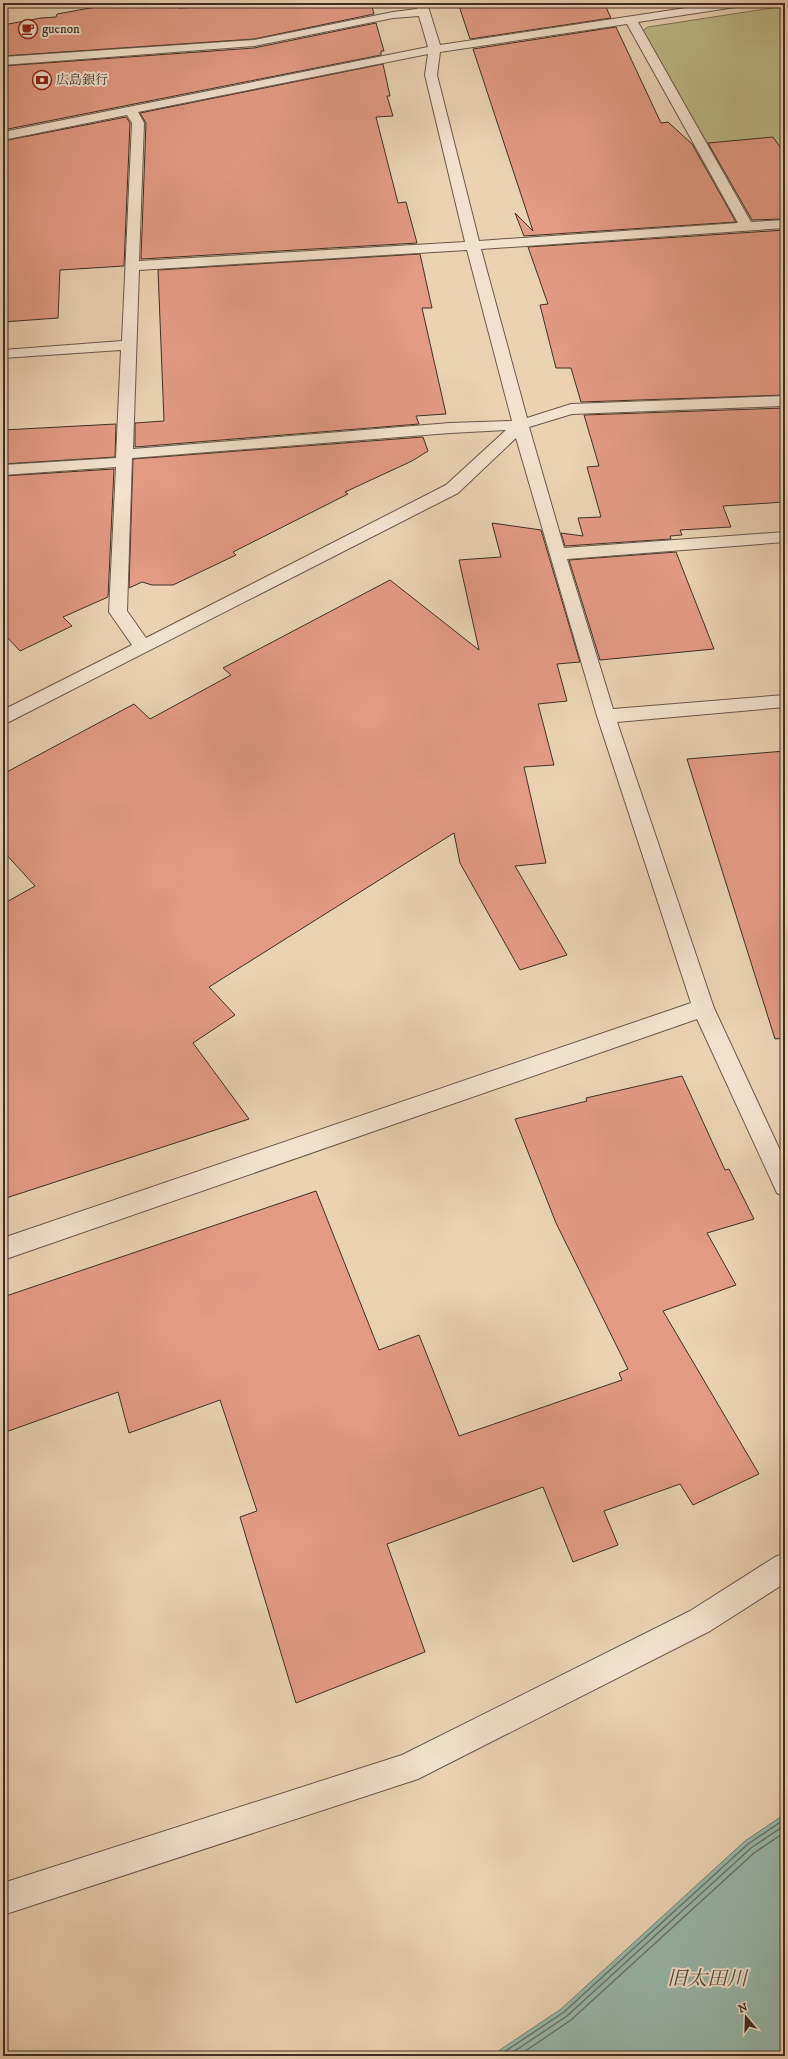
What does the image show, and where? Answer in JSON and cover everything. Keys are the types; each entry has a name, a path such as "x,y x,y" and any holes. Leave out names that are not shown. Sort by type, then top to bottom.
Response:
{"street":[{"path":"3,136 435,49 742,3"},
{"path":"3,61 254,43 422,8 435,49 431,75 473,245 557,554 606,716 703,1008 785,1186"},
{"path":"631,20 747,227"},
{"path":"130,110 138,123 118,612 143,647"},
{"path":"132,266 785,224"},
{"path":"3,354 128,345"},
{"path":"3,470 450,428 521,425 571,409 785,401"},
{"path":"3,718 452,489 521,425"},
{"path":"557,554 785,537"},
{"path":"606,716 785,701"},
{"path":"3,1249 703,1008"},
{"path":"3,1900 407,1768 700,1621 785,1567"}],"shaded area":[{"path":"785,6 785,216 748,209 640,33 648,27"}],"water":[{"name":"旧太田川","path":"785,1814 785,2056 491,2056 561,2009 745,1841"}],"building":[{"path":"118,3 174,3 179,8 279,3 371,3 374,14 254,39 3,56 3,25 41,18 56,17 57,14"},
{"path":"458,3 604,3 611,18 470,39"},
{"path":"376,23 384,51 381,51 381,55 3,130 3,66 254,48"},
{"path":"616,27 661,123 668,122 692,144 736,222 524,236 515,213 533,231 473,49"},
{"path":"383,64 390,96 387,96 393,116 376,117 398,203 406,202 417,243 141,259 146,123 140,113"},
{"path":"126,117 130,123 124,266 60,270 58,318 3,322 3,141"},
{"path":"773,137 785,154 785,219 752,220 708,143"},
{"path":"785,230 785,395 581,402 571,368 556,368 540,305 548,304 528,247"},
{"path":"420,254 432,308 422,308 446,414 416,416 419,424 135,447 135,423 164,421 158,270"},
{"path":"785,408 785,502 723,506 731,527 680,530 682,535 670,536 671,539 565,546 561,533 583,536 578,518 601,517 587,467 599,466 584,415"},
{"path":"116,424 115,457 3,464 3,430"},
{"path":"423,437 428,451 412,461 345,492 348,494 233,552 236,555 173,585 152,585 142,582 129,588 133,459"},
{"path":"114,469 108,597 63,617 72,626 20,651 3,633 3,476"},
{"path":"492,523 541,530 580,662 557,664 567,701 538,704 554,765 524,767 546,863 515,866 567,955 520,970 460,863 454,833 209,987 235,1015 193,1043 249,1119 3,1199 3,904 35,886 3,851 3,774 134,704 150,719 231,675 223,668 390,580 479,650 459,560 501,557"},
{"path":"676,552 714,649 600,660 569,560"},
{"path":"785,751 785,1038 775,1039 687,759"},
{"path":"682,1076 725,1170 729,1169 754,1219 707,1233 736,1285 663,1311 759,1474 693,1505 680,1484 604,1511 618,1545 573,1562 543,1487 387,1544 425,1652 296,1703 240,1517 257,1511 220,1400 129,1433 118,1392 3,1433 3,1297 316,1191 379,1350 419,1335 459,1436 622,1380 619,1373 628,1369 556,1223 515,1119 587,1101 586,1098"}],"place":[{"name":"guenon","path":"28,29"},
{"name":"広島銀行","path":"42,80"}]}
